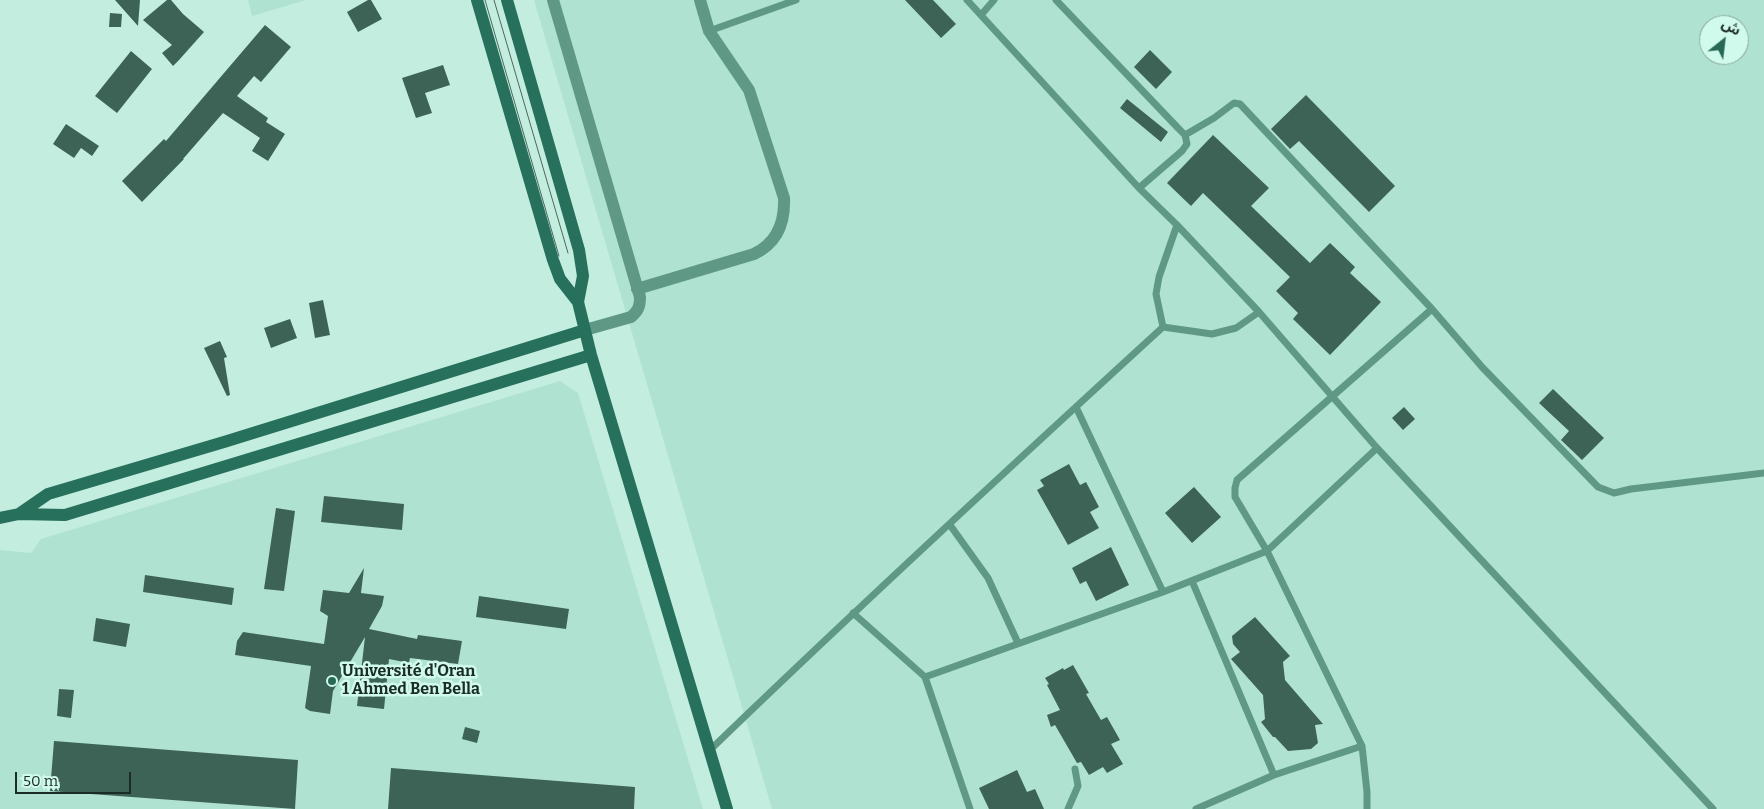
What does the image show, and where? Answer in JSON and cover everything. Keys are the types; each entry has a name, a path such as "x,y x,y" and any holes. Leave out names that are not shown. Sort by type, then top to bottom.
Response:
{"street":[{"path":"477,0 556,270 565,287 578,302"},
{"path":"506,0 579,250 583,276 578,302 591,355 727,809"},
{"path":"19,514 48,494 631,317 637,313 640,305 638,289 553,0"},
{"path":"638,289 760,252 772,241 785,209 784,198 749,90 709,31 700,0"},
{"path":"0,518 19,514 65,515 591,355"}],"lane":[{"path":"709,31 796,0"},
{"path":"967,0 1139,188 1177,225 1259,312 1378,448 1713,809"},
{"path":"981,15 994,0"},
{"path":"1056,0 1185,136 1187,144 1182,151 1139,188"},
{"path":"1185,136 1234,103 1240,104 1432,309 1482,367 1598,487 1614,493 1630,489 1764,473"},
{"path":"1163,327 1156,294 1159,277 1177,225"},
{"path":"1367,809 1362,746 1267,551 1235,497 1234,488 1237,480 1432,309"},
{"path":"1163,327 1212,334 1236,328 1259,312"},
{"path":"709,751 853,612 950,525 1163,327"},
{"path":"1076,406 1163,592"},
{"path":"924,677 1163,592 1267,551 1378,448"},
{"path":"950,525 988,578 1018,643"},
{"path":"1192,581 1274,775"},
{"path":"853,612 924,677 970,809"},
{"path":"1196,809 1274,775 1362,746"},
{"path":"1068,809 1078,786 1075,769"}],"shaded area":[{"path":"248,0 306,0 252,16"},
{"path":"534,0 1764,0 1764,809 772,809"},
{"name":"Université d'Oran 1 Ahmed Ben Bella","path":"560,381 578,393 703,809 0,809 0,550 31,553 41,539"}],"building":[{"path":"115,0 140,0 138,26"},
{"path":"167,0 171,0 183,14 204,32 173,66 162,53 172,45 143,20"},
{"path":"371,0 382,19 358,32 347,12"},
{"path":"905,0 933,0 956,24 941,38"},
{"path":"110,13 122,14 121,27 109,27"},
{"path":"265,25 291,47 261,82 254,76 237,96 268,118 266,122 285,134 268,161 252,151 260,138 223,113 184,159 142,202 122,181 164,139 166,141"},
{"path":"1150,50 1172,72 1156,89 1134,67"},
{"path":"131,51 152,69 117,113 95,96"},
{"path":"443,65 450,85 425,93 432,113 416,118 402,78"},
{"path":"1306,95 1395,186 1369,212 1299,141 1290,149 1271,129"},
{"path":"1127,99 1168,132 1161,142 1120,108"},
{"path":"66,124 99,146 92,156 81,148 74,158 53,144"},
{"path":"1213,135 1269,188 1251,206 1310,263 1330,243 1355,267 1350,273 1381,302 1330,355 1293,319 1298,313 1276,291 1290,277 1203,193 1191,206 1167,183"},
{"path":"323,300 330,335 315,338 309,303"},
{"path":"290,319 297,338 271,348 264,328"},
{"path":"220,341 227,357 224,358 230,395 227,396 204,348"},
{"path":"1553,389 1604,438 1582,460 1561,440 1569,431 1539,403"},
{"path":"1404,407 1415,419 1403,430 1392,418"},
{"path":"1069,464 1080,485 1086,482 1099,507 1090,512 1099,528 1068,545 1037,490 1044,486 1040,480"},
{"path":"1194,487 1221,517 1192,543 1165,513"},
{"path":"324,496 404,504 402,530 321,522"},
{"path":"276,508 295,511 284,591 264,589"},
{"path":"1111,547 1129,585 1096,601 1086,581 1080,584 1072,568"},
{"path":"364,568 361,593 384,596 382,606 369,629 417,639 418,635 462,641 458,664 410,658 409,663 389,659 384,709 357,706 365,637 333,691 330,714 310,711 305,708 311,666 235,655 237,641 243,632 324,644 328,616 320,611 323,590 349,593"},
{"path":"145,575 234,588 232,605 143,592"},
{"path":"479,596 569,609 566,629 476,617"},
{"path":"1255,617 1290,656 1283,662 1285,680 1323,724 1315,725 1318,743 1311,749 1288,751 1273,737 1261,722 1265,719 1263,695 1231,659 1240,652 1233,644 1232,636"},
{"path":"96,618 130,624 126,647 93,641"},
{"path":"1073,665 1089,693 1086,694 1101,720 1107,717 1120,740 1111,744 1123,764 1107,773 1103,767 1089,775 1081,762 1077,763 1055,725 1051,727 1047,715 1060,710 1045,678"},
{"path":"59,689 74,690 71,718 57,716"},
{"path":"465,727 480,731 477,743 462,739"},
{"path":"54,741 298,760 295,809 50,791"},
{"path":"391,768 635,787 634,809 388,809"},
{"path":"1017,770 1027,792 1035,789 1044,809 989,809 979,788"}],"tram line":[{"path":"485,0 559,256"},
{"path":"494,0 568,253"}],"place":[{"name":"Université d'Oran 1 Ahmed Ben Bella","path":"332,681"}]}
